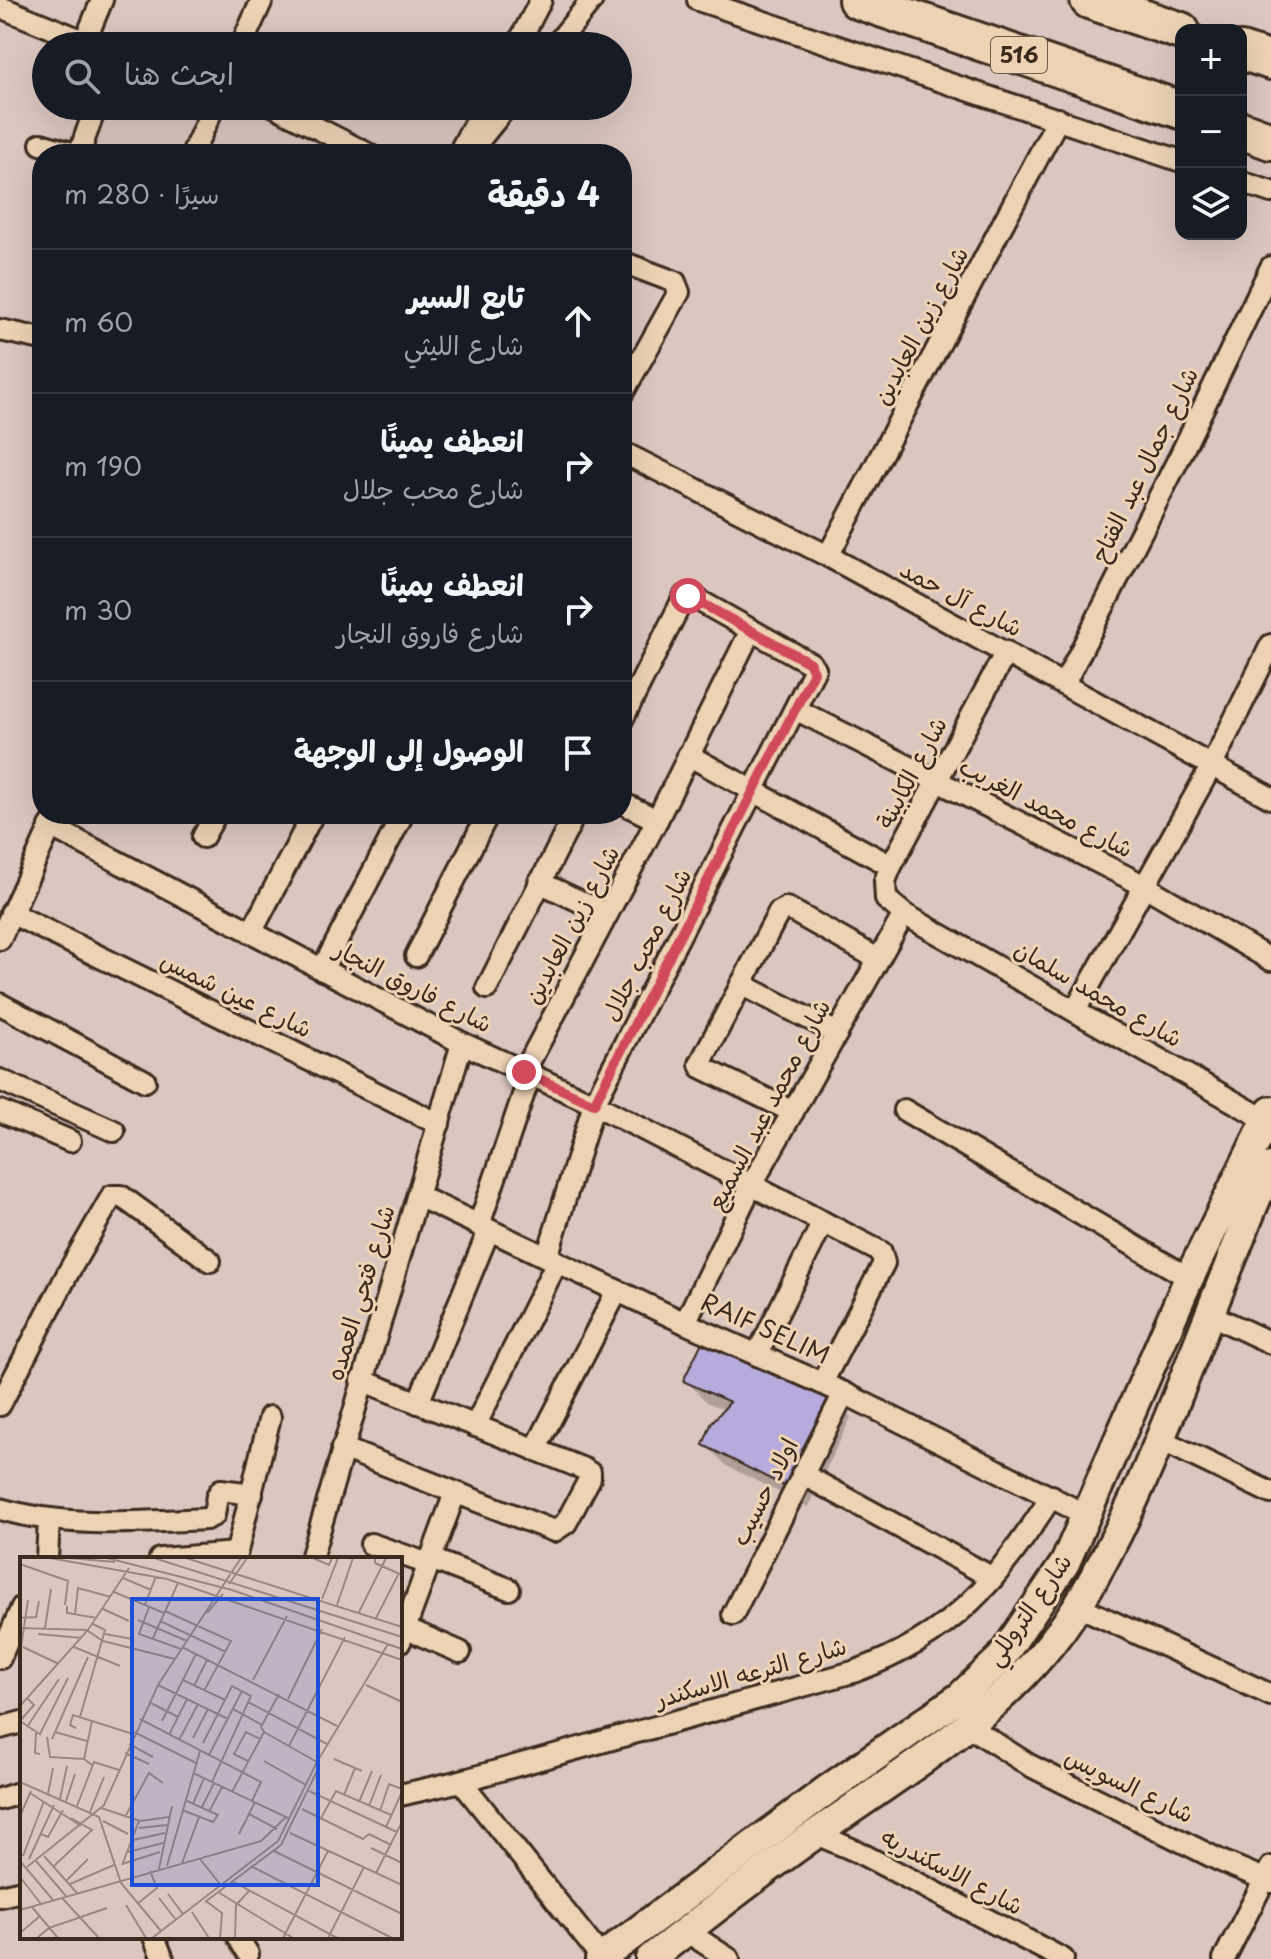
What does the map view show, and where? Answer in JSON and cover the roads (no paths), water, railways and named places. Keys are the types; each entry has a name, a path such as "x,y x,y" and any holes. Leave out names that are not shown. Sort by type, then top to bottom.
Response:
{"highway":[{"name":"516","path":"857,0 1175,108"},
{"path":"1089,0 1175,29"},
{"path":"1247,53 1271,61"},
{"path":"1247,132 1271,141"}],"street":[{"path":"93,32 102,0"},
{"path":"247,32 262,0"},
{"path":"524,32 541,0"},
{"path":"566,32 592,0"},
{"path":"698,0 1175,159"},
{"path":"0,7 61,32"},
{"name":"شارع زين العابدين","path":"828,556 1058,119"},
{"path":"81,144 90,120"},
{"path":"197,144 208,120"},
{"path":"301,120 348,144"},
{"path":"464,144 477,120"},
{"path":"476,144 496,120"},
{"path":"1247,184 1271,192"},
{"path":"632,266 675,282 679,287 676,302 632,357"},
{"name":"شارع جمال عبد الفتاح","path":"1064,684 1180,456 1271,267"},
{"path":"0,330 32,337"},
{"name":"شارع آل حمد","path":"632,457 828,556 1271,798"},
{"path":"632,685 684,597 698,600 751,630"},
{"name":"شارع زين العابدين","path":"418,1403 484,1228 527,1073 751,630"},
{"name":"شارع محب جلال","path":"475,1426 552,1260 594,1104 814,672 813,666 751,630"},
{"path":"1075,1011 1212,765 1271,645"},
{"name":"شارع الكابينة","path":"904,914 886,899 885,881 1006,652"},
{"name":"شارع محمد الغريب","path":"795,709 1143,885 1271,960"},
{"path":"688,755 891,866"},
{"path":"632,808 657,820"},
{"path":"4,927 51,824"},
{"name":"شارع فاروق النجار","path":"60,824 251,933 462,1043 594,1104 881,1252 884,1263 822,1383"},
{"path":"203,837 210,824"},
{"path":"251,933 308,824"},
{"path":"322,970 398,824"},
{"path":"416,956 483,824"},
{"path":"487,988 570,824"},
{"path":"539,882 607,914"},
{"path":"793,1112 700,1064 779,912 786,908 878,959"},
{"name":"شارع محمد عبد السميع","path":"685,1323 751,1186 904,914"},
{"name":"شارع محمد سلمان","path":"904,914 1268,1115"},
{"name":"شارع عين شمس","path":"4,927 439,1124"},
{"path":"741,984 837,1033"},
{"path":"0,1004 145,1081"},
{"name":"شارع فتحي العمده","path":"312,1557 462,1043"},
{"path":"0,1080 114,1131"},
{"path":"904,1110 1189,1278"},
{"path":"0,1111 70,1141"},
{"name":"شارع التروللي","path":"601,1958 827,1790 960,1697 1001,1658 1065,1563 1189,1278 1268,1115"},
{"name":"شارع التروللي","path":"650,1959 816,1834 968,1726 1016,1685 1078,1606 1123,1522 1161,1440 1209,1314 1271,1167"},
{"path":"0,1405 69,1271 112,1196 121,1196 210,1261"},
{"name":"RAIF SELIM","path":"418,1196 685,1323 844,1393 1088,1516"},
{"path":"757,1355 823,1222"},
{"path":"535,1450 617,1291"},
{"path":"1209,1314 1271,1343"},
{"path":"1156,1355 1187,1373"},
{"path":"342,1448 554,1531 563,1527 590,1476 584,1469 361,1380"},
{"name":"اولاد حسيب","path":"733,1614 844,1393"},
{"path":"210,1557 235,1556 270,1417"},
{"path":"1161,1440 1271,1493"},
{"path":"802,1474 993,1578"},
{"path":"0,1509 75,1522 206,1519 214,1515 221,1490 252,1494"},
{"path":"455,1493 404,1622 460,1652"},
{"name":"شارع الترعه الاسكندر","path":"402,1795 461,1781 885,1661 944,1626 970,1603 993,1578 1052,1496"},
{"path":"47,1557 49,1519"},
{"path":"371,1544 509,1589"},
{"path":"1078,1606 1271,1695"},
{"path":"8,1653 20,1614"},
{"path":"0,1728 20,1723"},
{"name":"شارع السويس","path":"968,1726 1029,1765 1221,1861 1269,1876"},
{"path":"461,1781 601,1958"},
{"path":"0,1799 20,1793"},
{"name":"شارع الاسكندريه","path":"816,1834 856,1851 1063,1959"},
{"path":"1224,1959 1269,1876"},
{"path":"0,1896 20,1891"},
{"path":"686,1931 729,1959"},
{"path":"155,1939 163,1959"}]}
